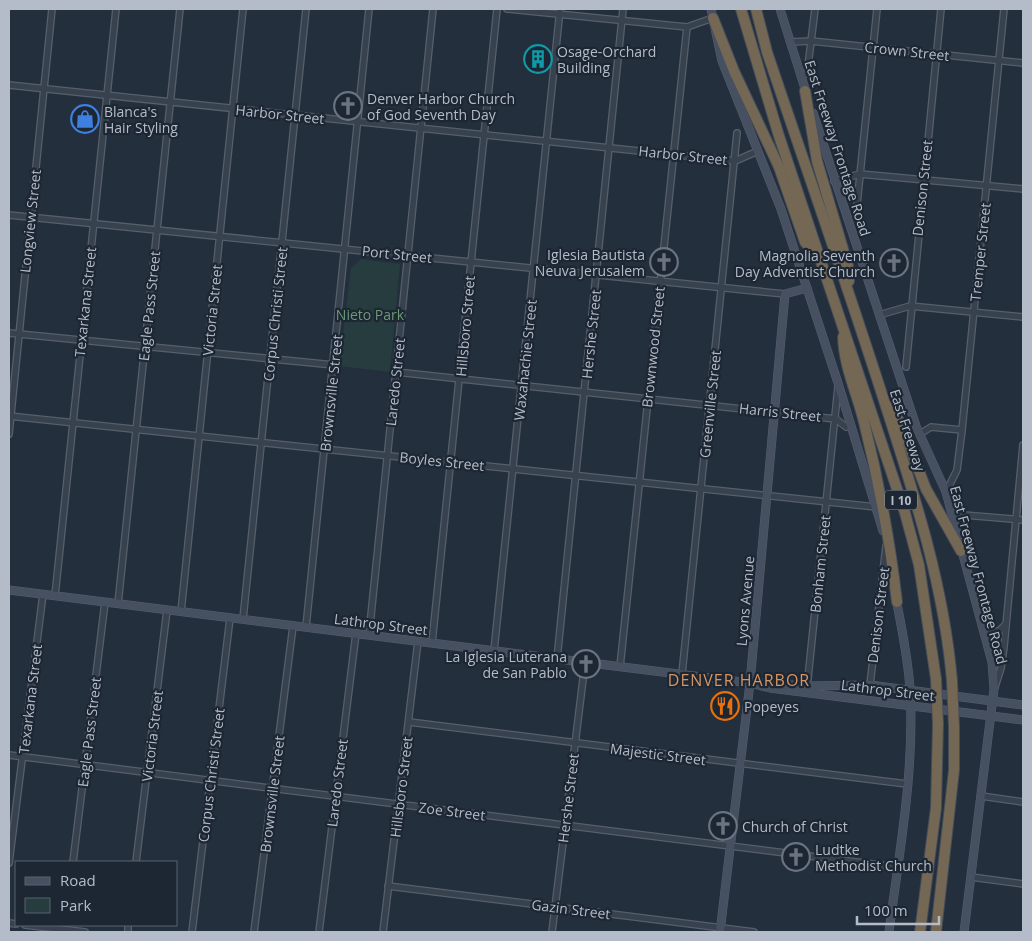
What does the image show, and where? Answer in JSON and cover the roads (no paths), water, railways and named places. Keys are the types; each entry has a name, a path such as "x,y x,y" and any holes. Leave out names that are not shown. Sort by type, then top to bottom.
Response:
{"highway":[{"name":"East Freeway","path":"741,9 753,53 821,262 905,513 919,565 936,679 938,724 936,808 920,932"},
{"name":"East Freeway","path":"756,9 770,59 883,398 929,543 946,629 952,681 954,727 953,788 936,932"},
{"path":"712,13 734,71 779,167 805,242 821,262"},
{"path":"805,90 817,161 848,266 849,295"},
{"path":"842,326 843,356 863,419 884,506 897,602"},
{"path":"883,398 900,422 926,489 960,551"}],"street":[{"name":"Longview Street","path":"9,434 52,9"},
{"name":"Texarkana Street","path":"55,596 116,9"},
{"name":"Eagle Pass Street","path":"118,604 180,9"},
{"name":"Victoria Street","path":"181,612 243,9"},
{"name":"Corpus Christi Street","path":"243,619 306,9"},
{"name":"Brownsville Street","path":"306,627 369,9"},
{"name":"Laredo Street","path":"369,635 433,9"},
{"name":"Hillsboro Street","path":"432,643 497,9"},
{"path":"507,9 559,11 686,27 712,13 722,61 781,209 838,383 848,426 876,506 897,602 906,651 910,704 907,784 889,932"},
{"name":"Hershe Street","path":"557,659 624,9"},
{"name":"East Freeway Frontage Road","path":"780,9 834,181 879,315 920,434 946,492 960,551 992,662 994,689 964,932"},
{"path":"807,74 814,9"},
{"path":"856,214 877,9"},
{"name":"Denison Street","path":"906,367 910,306 941,9"},
{"name":"Tremper Street","path":"946,492 957,470 962,430 1004,9"},
{"name":"Waxahachie Street","path":"494,651 559,11"},
{"name":"Brownwood Street","path":"620,667 686,27"},
{"name":"Crown Street","path":"790,42 811,41 1023,63"},
{"name":"Harbor Street","path":"9,85 735,161 758,151"},
{"name":"Greenville Street","path":"682,674 737,133"},
{"path":"834,181 860,174 923,178 1023,189"},
{"name":"Port Street","path":"9,214 785,294"},
{"path":"785,294 807,288"},
{"name":"Lyons Avenue","path":"720,930 750,683 785,294"},
{"path":"879,315 910,306 1023,317"},
{"path":"9,333 334,365"},
{"name":"Harris Street","path":"396,372 836,419"},
{"name":"Bonham Street","path":"807,690 836,419 838,383"},
{"name":"Boyles Street","path":"10,416 876,506"},
{"path":"836,419 848,426"},
{"path":"834,435 848,426"},
{"path":"920,434 931,426 962,430"},
{"path":"994,689 1001,668 1020,520 1023,445"},
{"path":"952,514 1020,520"},
{"name":"Denison Street","path":"870,685 886,545"},
{"name":"Lathrop Street","path":"9,590 807,690 1023,720"},
{"name":"Texarkana Street","path":"9,863 43,594"},
{"name":"Eagle Pass Street","path":"73,861 105,602"},
{"name":"Victoria Street","path":"136,861 167,610"},
{"name":"Corpus Christi Street","path":"192,932 230,618"},
{"path":"981,625 985,629 999,631 1006,624"},
{"name":"Brownsville Street","path":"254,932 293,626"},
{"name":"Laredo Street","path":"319,932 356,634"},
{"name":"Hillsboro Street","path":"382,932 418,641"},
{"name":"Hershe Street","path":"552,932 585,663"},
{"name":"Lathrop Street","path":"807,690 870,685 1023,706"},
{"name":"Majestic Street","path":"408,722 907,784"},
{"name":"Zoe Street","path":"9,755 896,867"},
{"path":"981,796 1023,802"},
{"path":"971,878 1023,884"},
{"name":"Gazin Street","path":"388,886 720,930 754,932"},
{"path":"35,926 86,932"}],"place":[{"name":"Osage-Orchard Building","path":"538,59"},
{"name":"Denver Harbor Church of God Seventh Day","path":"348,106"},
{"name":"Blanca's Hair Styling","path":"85,119"},
{"name":"Iglesia Bautista Neuva Jerusalem","path":"664,262"},
{"name":"Magnolia Seventh Day Adventist Church","path":"894,263"},
{"name":"La Iglesia Luterana de San Pablo","path":"586,664"},
{"name":"Popeyes","path":"725,706"},
{"name":"Church of Christ","path":"723,826"},
{"name":"Ludtke Methodist Church","path":"796,857"}],"district":[{"name":"DENVER HARBOR","path":"739,680"}],"park label":[{"name":"Nieto Park","path":"370,314"}]}
